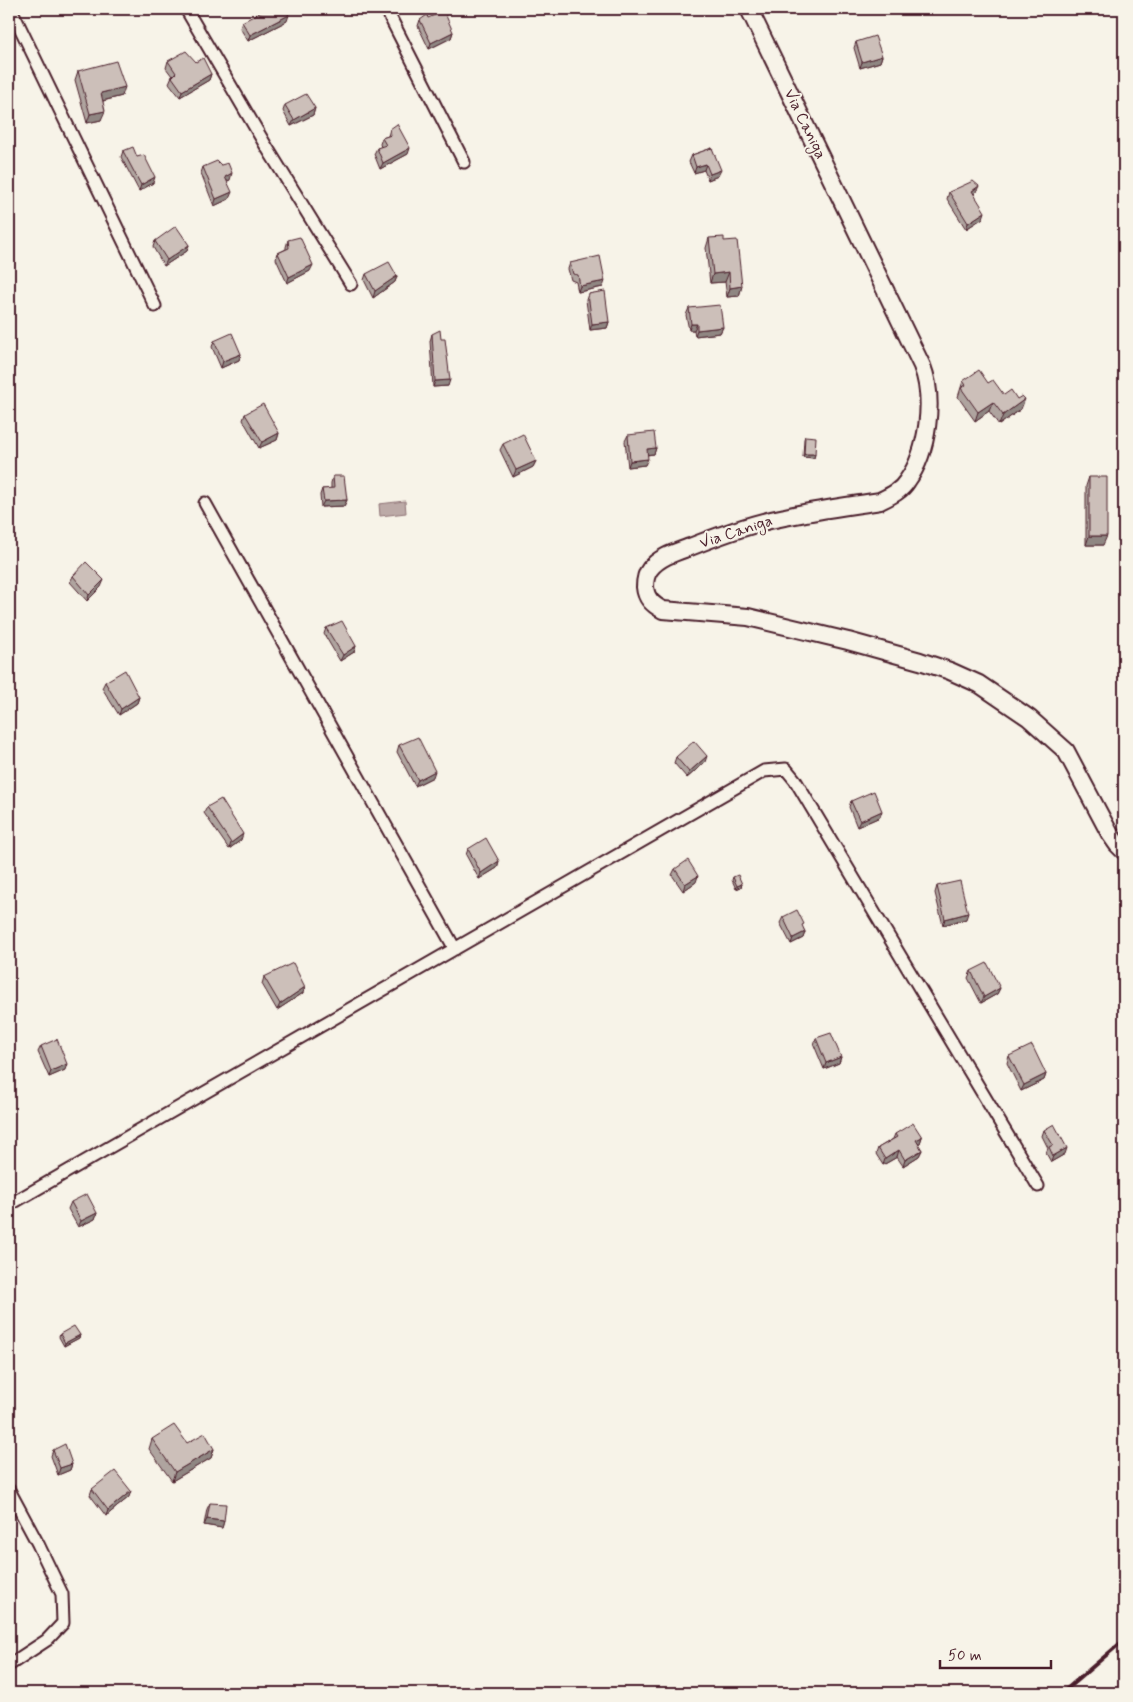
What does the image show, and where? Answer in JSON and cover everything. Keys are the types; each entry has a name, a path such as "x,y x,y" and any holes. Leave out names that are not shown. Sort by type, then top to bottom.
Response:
{"street":[{"path":"12,9 155,306"},
{"path":"186,9 350,284"},
{"path":"386,9 464,162"},
{"name":"Via Caniga","path":"749,9 922,366 929,390 926,429 918,458 908,481 891,496 880,501 784,517 745,527 669,555 649,570 645,577 646,593 649,600 663,610 748,616 848,640 950,671 979,684 1029,718 1066,751 1110,834 1124,851"},
{"path":"205,503 455,949"},
{"path":"9,1205 764,771 786,769 795,780 1038,1186"},
{"path":"9,1490 62,1594 63,1623 47,1640 9,1666"}],"shaded area":[{"path":"405,501 406,513 380,516 379,504"}],"building":[{"path":"267,9 275,9 276,11 285,9 289,15 250,35 242,22"},
{"path":"444,11 453,32 431,43 420,20 427,15 428,18"},
{"path":"875,36 882,56 862,62 856,42"},
{"path":"186,51 196,62 203,58 211,74 182,91 172,77 176,73 168,61"},
{"path":"116,61 125,87 101,93 105,111 90,114 78,71"},
{"path":"306,94 315,108 294,120 285,105"},
{"path":"397,124 410,148 383,163 377,148 386,145 382,138 391,135 390,129"},
{"path":"133,147 137,157 144,155 155,177 141,185 123,151"},
{"path":"712,148 721,170 710,174 706,164 696,167 692,155"},
{"path":"217,161 221,165 228,163 232,173 225,177 232,192 216,199 203,167"},
{"path":"973,181 979,186 972,191 985,212 968,223 949,192"},
{"path":"176,226 189,245 167,260 155,241"},
{"path":"300,237 313,265 289,277 278,253 289,248 288,240"},
{"path":"724,237 724,241 737,240 742,286 730,288 729,272 713,274 709,238"},
{"path":"600,256 605,281 580,286 578,275 573,274 570,263"},
{"path":"389,262 397,276 375,291 366,274"},
{"path":"605,291 609,322 592,324 588,294"},
{"path":"720,305 723,327 697,330 697,324 691,324 689,308"},
{"path":"440,330 441,339 445,339 450,380 435,381 432,334"},
{"path":"232,333 241,354 223,361 214,341"},
{"path":"979,370 988,383 993,380 1004,395 1011,390 1017,399 1022,396 1025,399 1003,415 993,402 978,412 961,388 966,385 963,381"},
{"path":"263,404 279,433 262,442 245,414"},
{"path":"654,432 656,448 647,449 648,459 630,461 628,435"},
{"path":"523,434 536,461 516,470 503,444"},
{"path":"805,436 816,437 815,454 804,454"},
{"path":"333,476 344,476 347,500 324,501 322,489 334,488"},
{"path":"1089,477 1107,477 1107,536 1089,536"},
{"path":"86,562 104,580 89,595 73,576"},
{"path":"342,621 356,646 343,655 326,628"},
{"path":"125,670 139,697 121,709 105,682"},
{"path":"418,737 435,771 418,780 399,745"},
{"path":"694,741 707,756 689,772 676,757"},
{"path":"874,791 882,811 860,821 851,801"},
{"path":"221,799 243,834 231,843 207,807"},
{"path":"486,838 499,861 481,873 468,849"},
{"path":"688,860 698,876 685,884 675,869"},
{"path":"738,875 742,884 737,886 733,877"},
{"path":"960,881 968,913 945,919 937,886"},
{"path":"797,910 804,924 802,925 805,932 793,938 783,917"},
{"path":"293,963 305,987 280,1004 264,977"},
{"path":"987,963 1000,988 984,997 971,971"},
{"path":"831,1033 841,1057 826,1063 816,1038"},
{"path":"57,1039 67,1064 51,1071 41,1046"},
{"path":"1032,1045 1046,1074 1024,1085 1009,1056"},
{"path":"913,1123 922,1137 916,1140 922,1150 905,1160 899,1150 885,1159 878,1148 897,1137 895,1134"},
{"path":"1054,1124 1067,1148 1053,1156 1049,1147 1053,1145 1044,1130"},
{"path":"87,1194 97,1213 81,1221 71,1202"},
{"path":"74,1326 80,1335 65,1343 60,1334"},
{"path":"174,1425 187,1443 205,1433 214,1449 175,1472 152,1439"},
{"path":"65,1444 72,1464 60,1468 53,1450"},
{"path":"115,1471 131,1491 108,1510 92,1489"},
{"path":"210,1503 226,1504 224,1521 207,1519"}],"railway":[{"path":"1062,1693 1124,1640"}]}
